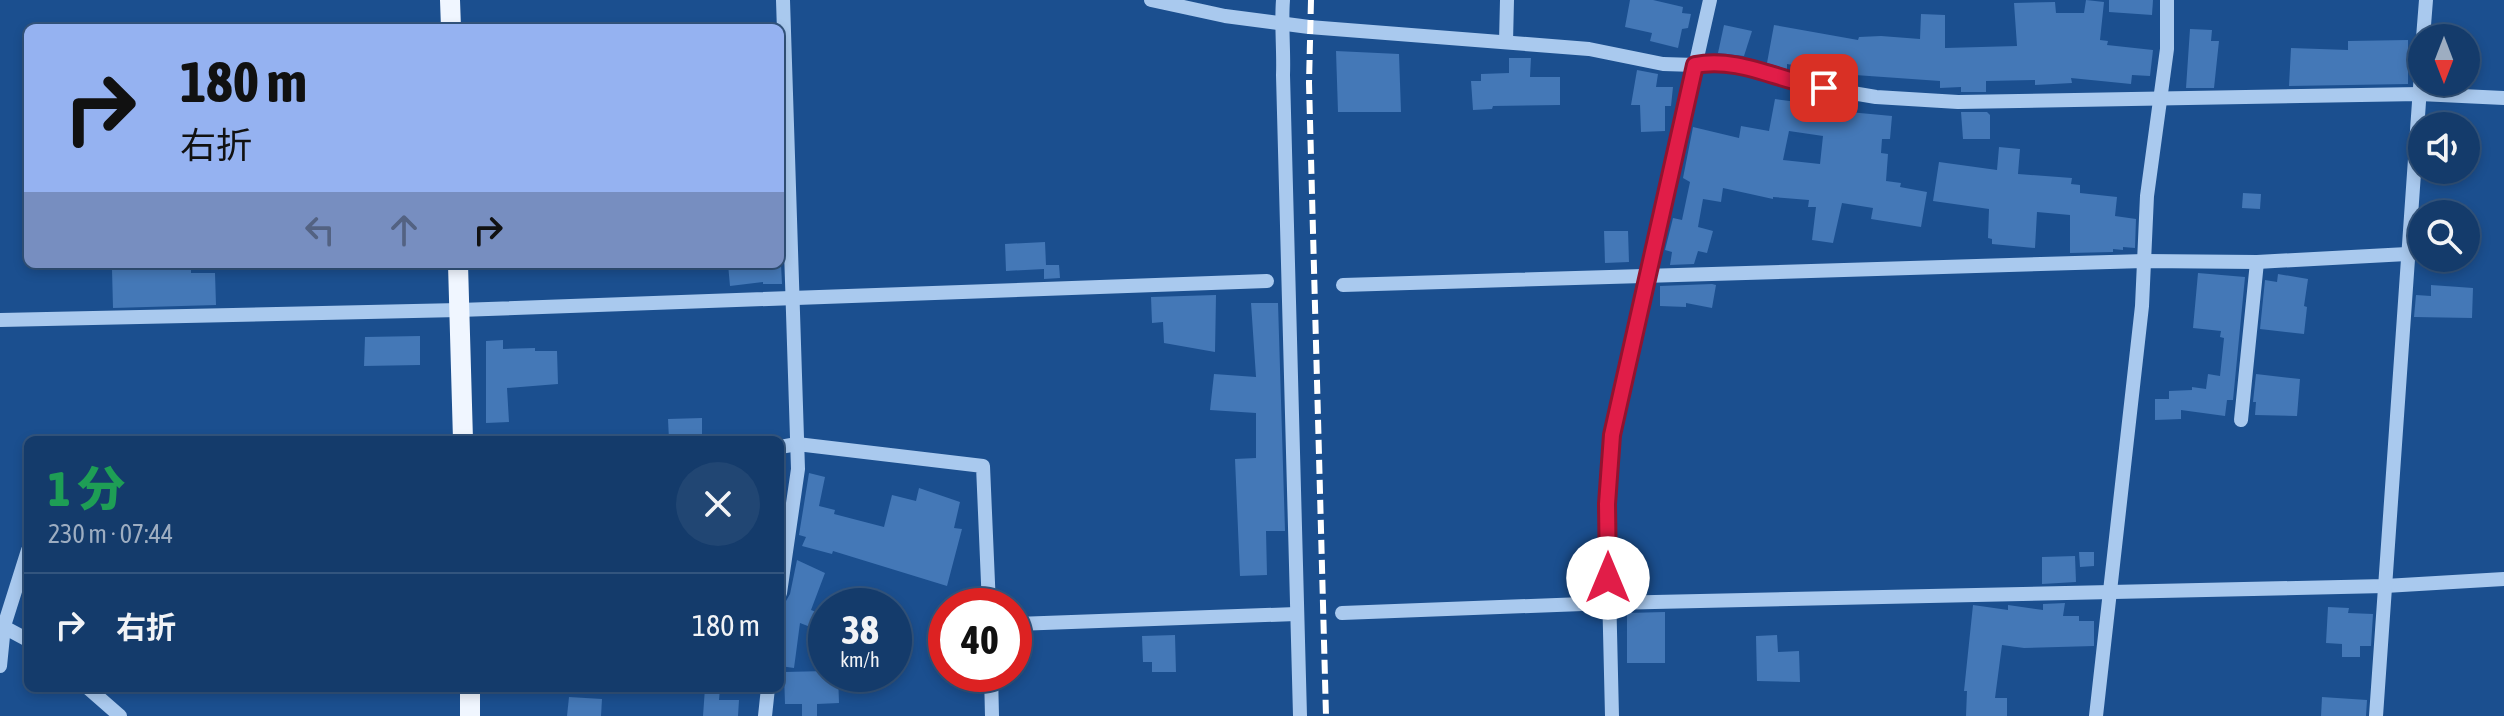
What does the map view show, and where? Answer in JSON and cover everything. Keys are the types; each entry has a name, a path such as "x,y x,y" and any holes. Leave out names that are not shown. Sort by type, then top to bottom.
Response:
{"main road":[{"path":"450,0 451,24"},
{"path":"458,268 463,436"},
{"path":"470,692 470,716"}],"street":[{"path":"783,0 784,24"},
{"path":"1151,0 1225,16 1281,23 1589,49 1663,64 1711,62 1745,66 1799,84 1876,97 1958,102 2408,94"},
{"path":"1283,0 1281,23 1284,40 1300,716"},
{"path":"1506,42 1507,0"},
{"path":"1612,716 1607,504 1612,435 1710,0"},
{"path":"2096,716 2142,306 2147,196 2167,49 2167,0"},
{"path":"2424,24 2426,0"},
{"path":"784,30 798,469 784,565"},
{"path":"2376,716 2420,96"},
{"path":"2462,96 2504,98"},
{"path":"1343,285 2144,261 2257,262 2407,254"},
{"path":"2241,420 2257,262"},
{"path":"0,320 459,310 1267,281"},
{"path":"784,446 797,444 983,466 988,588"},
{"path":"0,666 2,625 24,562"},
{"path":"1342,613 1609,603 2385,586 2504,579"},
{"path":"1032,623 1296,614"},
{"path":"2,625 24,638"},
{"path":"93,692 120,716"},
{"path":"765,716 768,692"},
{"path":"991,692 992,716"}],"building":[{"path":"1630,0 1653,0 1683,7 1682,13 1691,14 1688,28 1682,29 1678,48 1650,41 1652,33 1625,27"},
{"path":"2086,0 2104,2 2100,40 2108,41 2107,45 2153,50 2150,76 2132,75 2131,84 2071,78 2072,83 2035,85 2035,80 1986,81 1986,92 1961,92 1961,87 1940,88 1940,81 1855,75 1787,64 1787,69 1767,63 1774,25 1858,40 1859,37 1881,36 1920,39 1921,14 1945,15 1945,48 2017,46 2014,3 2055,2 2056,13 2084,13"},
{"path":"2109,0 2153,0 2152,15 2109,12"},
{"path":"1724,25 1752,31 1744,56 1718,53"},
{"path":"2190,29 2212,30 2211,41 2219,41 2214,88 2186,88"},
{"path":"2408,40 2408,84 2289,86 2291,48 2348,50 2348,41"},
{"path":"1336,51 1399,54 1401,112 1338,112"},
{"path":"1509,58 1531,58 1530,77 1560,77 1560,105 1493,106 1492,109 1473,110 1471,81 1481,81 1481,74 1509,73"},
{"path":"1637,70 1658,74 1656,87 1673,87 1671,106 1665,106 1665,131 1641,132 1640,105 1631,105"},
{"path":"1775,99 1892,116 1890,139 1882,139 1881,153 1888,154 1886,181 1927,192 1921,227 1871,219 1873,208 1842,203 1833,243 1812,240 1816,207 1808,207 1809,200 1773,199 1723,188 1721,202 1703,199 1698,227 1713,231 1707,253 1698,251 1694,264 1670,265 1672,252 1665,250 1673,218 1682,220 1690,182 1683,178 1693,127 1739,138 1741,126 1769,131","holes":["1789,131 1823,136 1820,164 1783,160"]},
{"path":"1961,112 1987,112 1990,115 1990,139 1963,139"},
{"path":"1999,147 2020,149 2018,174 2072,178 2071,184 2080,185 2080,193 2117,197 2115,216 2136,219 2135,248 2070,253 2070,215 2037,212 2035,248 1992,244 1992,239 1988,238 1989,209 1933,201 1939,162 1997,170"},
{"path":"2243,193 2261,194 2260,209 2242,208"},
{"path":"1604,231 1628,231 1629,262 1605,263"},
{"path":"1045,242 1046,265 1059,265 1060,278 1044,279 1044,269 1006,271 1005,244"},
{"path":"191,268 191,273 215,273 216,305 113,308 112,269"},
{"path":"728,268 781,268 782,284 763,282 730,286"},
{"path":"2198,273 2245,277 2233,400 2227,400 2225,416 2181,410 2181,419 2155,420 2155,399 2169,399 2169,391 2192,390 2192,387 2206,389 2208,374 2220,376 2224,338 2220,337 2221,331 2193,328"},
{"path":"2278,274 2308,279 2304,334 2260,329 2265,280 2277,282"},
{"path":"1716,285 1712,308 1686,303 1686,307 1660,306 1660,286"},
{"path":"2431,285 2473,288 2472,318 2414,317 2416,295 2431,296"},
{"path":"1216,295 1215,352 1164,343 1163,322 1152,323 1151,297"},
{"path":"1251,303 1278,303 1285,531 1266,531 1267,575 1240,576 1235,459 1256,458 1256,413 1210,410 1214,374 1256,377"},
{"path":"420,336 420,365 364,366 365,337"},
{"path":"503,340 503,349 557,351 558,384 507,388 509,422 486,423 486,341"},
{"path":"2256,374 2300,379 2297,416 2255,415"},
{"path":"702,418 702,436 669,436 668,419"},
{"path":"809,473 825,477 819,506 835,510 834,514 884,527 892,495 916,501 919,488 960,502 954,528 962,529 947,586 833,551 832,554 802,546 806,537 799,535"},
{"path":"2079,552 2094,552 2094,566 2080,567"},
{"path":"2075,556 2076,582 2042,584 2042,557"},
{"path":"797,560 825,573 819,588 808,588 808,626 800,623 794,668 784,667 786,601"},
{"path":"2065,603 2063,616 2079,616 2079,621 2094,621 2094,646 2024,648 2002,645 1995,698 2007,698 2007,716 1966,716 1967,691 1964,691 1973,605 2008,610 2008,605 2043,610 2043,604"},
{"path":"2328,607 2349,608 2348,613 2373,614 2371,646 2360,646 2360,657 2342,657 2342,644 2326,643"},
{"path":"1665,612 1665,663 1627,663 1627,613"},
{"path":"1175,635 1176,672 1152,672 1152,662 1143,662 1142,636"},
{"path":"1777,635 1778,652 1799,651 1800,682 1757,681 1756,636"},
{"path":"808,671 808,692 839,692 839,703 817,704 817,716 802,716 802,704 785,704 784,672"},
{"path":"705,692 720,692 719,700 739,700 738,716 703,716"},
{"path":"569,697 602,699 601,716 567,716"},
{"path":"2322,697 2367,700 2366,716 2321,716"}],"railway":[{"path":"1311,0 1309,83 1326,716"}],"route":[{"path":"1608,578 1607,504 1612,435 1695,65 1711,62 1745,66 1799,84 1824,88"}]}
